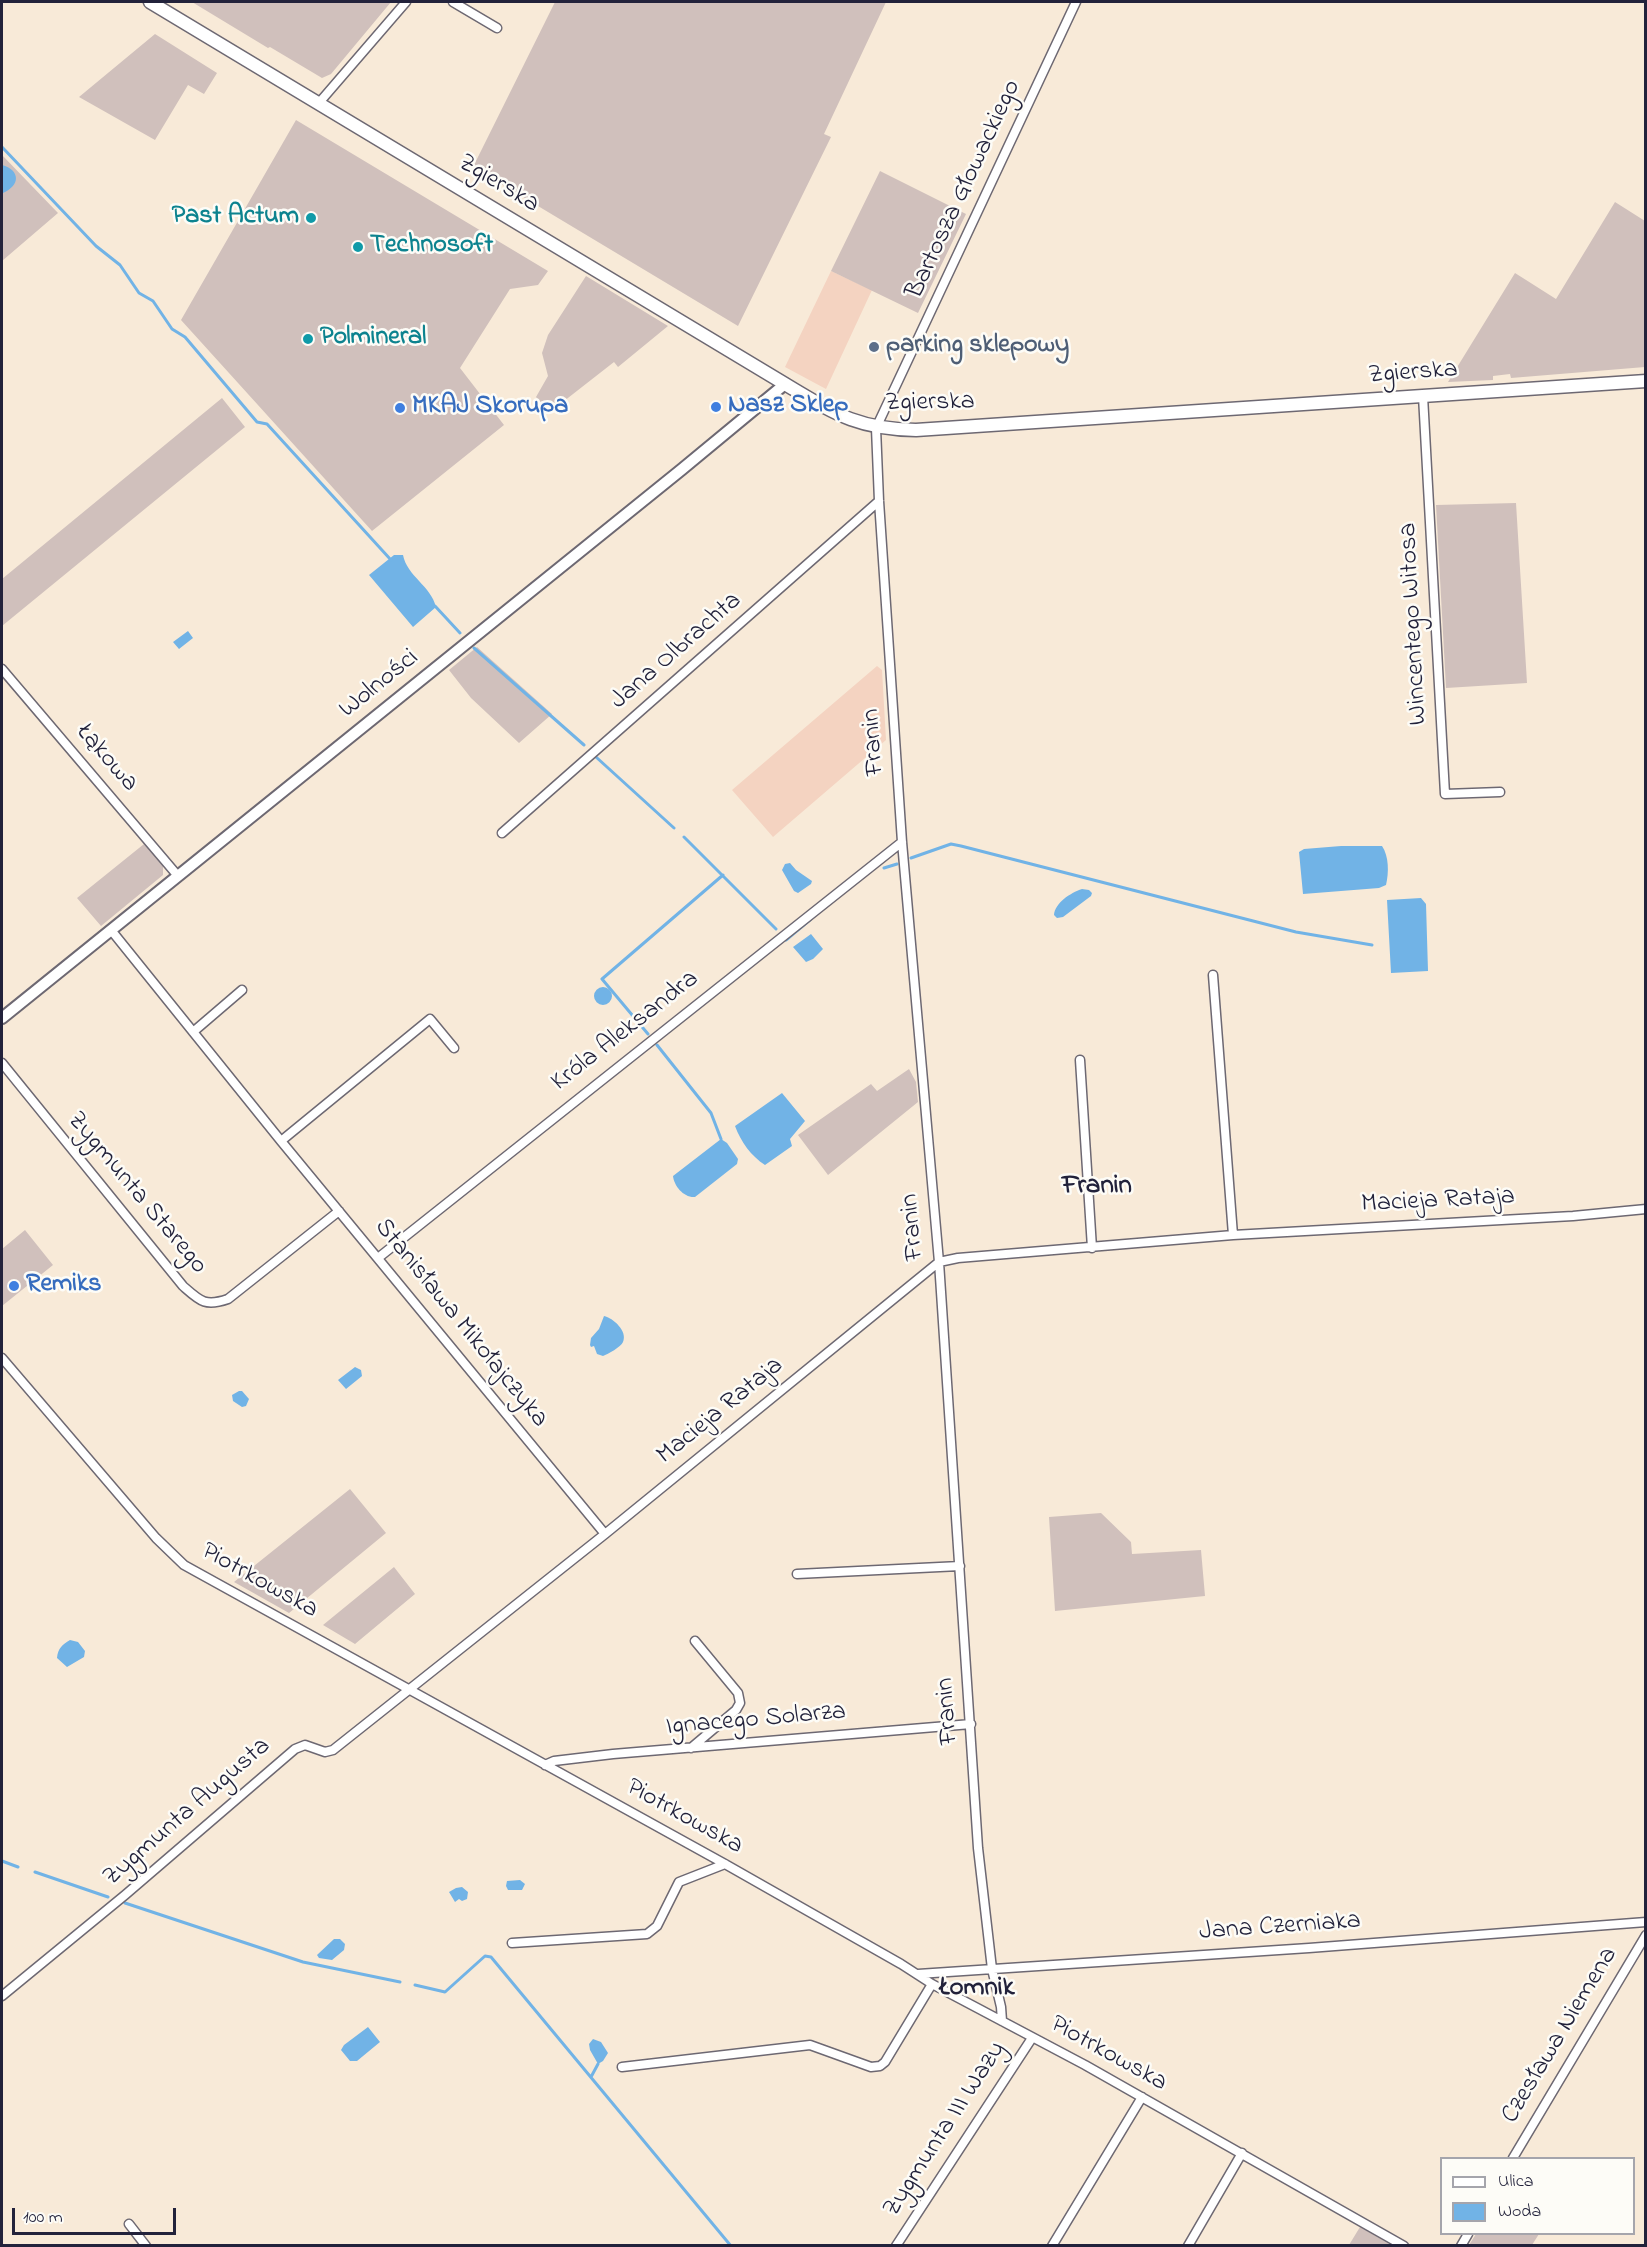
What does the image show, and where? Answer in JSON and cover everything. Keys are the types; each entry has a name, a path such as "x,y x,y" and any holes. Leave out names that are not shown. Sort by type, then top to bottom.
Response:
{"main road":[{"name":"Zgierska","path":"150,2 836,414 876,428 927,429 1646,381"}],"street":[{"path":"318,104 405,2"},
{"path":"453,2 497,28"},
{"name":"Bartosza Głowackiego","path":"876,428 1076,2"},
{"name":"Wolności","path":"2,1018 785,384"},
{"name":"Wincentego Witosa","path":"1423,396 1445,794 1500,792"},
{"name":"Franin","path":"876,428 902,842 939,1262 978,1848 992,1969 1002,2021"},
{"name":"Jana Olbrachta","path":"502,833 879,501"},
{"name":"Łąkowa","path":"2,669 178,876"},
{"name":"Króla Aleksandra","path":"378,1258 902,842"},
{"name":"Stanisława Mikołajczyka","path":"111,930 281,1141 605,1534"},
{"path":"1213,975 1233,1235"},
{"path":"193,1032 242,990"},
{"path":"281,1141 430,1019 454,1048"},
{"path":"1080,1060 1092,1248"},
{"name":"Zygmunta Starego","path":"2,1063 183,1286 199,1300 214,1304 228,1299 339,1211"},
{"name":"Macieja Rataja","path":"410,1690 939,1262 958,1258 1233,1235 1573,1216 1646,1209"},
{"name":"Piotrkowska","path":"2,1358 175,1558 197,1572 725,1864 932,1984 1142,2097 1404,2246"},
{"path":"797,1574 960,1566"},
{"path":"691,1749 736,1710 740,1703 738,1693 695,1641"},
{"name":"Zygmunta Augusta","path":"2,1996 296,1749 305,1745 325,1752 333,1750 410,1690"},
{"name":"Ignacego Solarza","path":"545,1765 554,1761 613,1754 971,1724"},
{"path":"512,1943 647,1934 657,1926 679,1882 725,1864"},
{"name":"Jana Czerniaka","path":"918,1974 1646,1922"},
{"name":"Czesława Niemena","path":"1514,2157 1646,1935"},
{"path":"622,2067 810,2045 871,2067 880,2066 885,2062 932,1984"},
{"name":"Zygmunta III Wazy","path":"896,2246 1032,2038"},
{"path":"1052,2246 1142,2097"},
{"path":"1188,2246 1242,2154"},
{"path":"129,2224 146,2246"}],"shaded area":[{"path":"192,2 391,2 331,74 322,78"},
{"path":"555,2 886,2 824,134 831,137 738,326 473,167"},
{"path":"155,34 217,73 204,94 188,85 155,140 79,97"},
{"path":"296,120 548,271 538,285 510,289 460,368 504,425 372,531 181,320"},
{"path":"2,155 58,213 2,261"},
{"path":"880,171 966,214 918,313 831,271"},
{"path":"1615,202 1645,221 1645,367 1511,378 1510,374 1493,376 1493,380 1448,382 1515,273 1556,299"},
{"path":"831,271 872,290 826,389 785,367"},
{"path":"586,276 668,326 618,367 614,362 550,412 536,397 548,376 542,353 548,335"},
{"path":"222,398 245,427 2,626 2,579"},
{"path":"1516,503 1527,683 1446,688 1436,505"},
{"path":"477,647 552,714 519,743 471,698 449,670"},
{"path":"877,666 882,670 886,740 773,837 732,790"},
{"path":"144,844 163,866 163,875 101,926 77,898"},
{"path":"909,1069 916,1082 918,1102 828,1175 798,1135 871,1084 877,1091"},
{"name":"Remiks","path":"25,1230 53,1265 2,1306 2,1249"},
{"path":"350,1489 386,1533 289,1613 234,1582"},
{"path":"1101,1513 1131,1542 1132,1554 1201,1550 1205,1596 1055,1611 1049,1517"},
{"path":"394,1567 415,1594 355,1644 323,1625"},
{"path":"1360,2227 1391,2245 1349,2245"},
{"path":"1475,2235 1538,2235 1532,2245 1469,2245"}],"water":[{"path":"2,165 12,170 16,178 13,186 3,193"},
{"path":"394,555 403,555 409,569 429,593 436,607 413,627 369,575"},
{"path":"188,631 193,638 179,649 173,642"},
{"path":"1382,846 1388,865 1386,885 1379,888 1303,894 1299,852 1304,849"},
{"path":"790,863 812,881 798,893 794,891 782,870 785,864"},
{"path":"1082,889 1089,890 1092,893 1091,896 1063,917 1057,918 1054,915 1057,906 1068,896"},
{"path":"1421,898 1426,904 1428,971 1391,973 1387,900"},
{"path":"811,934 823,949 813,959 806,962 793,947"},
{"path":"599,987 607,987 612,992 610,1003 599,1005 594,1000 594,992"},
{"path":"782,1093 805,1121 790,1139 792,1146 765,1165 747,1148 735,1126"},
{"path":"721,1139 727,1143 738,1159 737,1164 695,1197 687,1196 678,1187 673,1176"},
{"path":"604,1316 622,1329 624,1338 620,1346 603,1356 597,1354 594,1346 590,1345 591,1338 599,1329"},
{"path":"355,1367 361,1370 362,1376 346,1389 338,1380"},
{"path":"242,1391 249,1399 246,1406 242,1407 233,1401 232,1395"},
{"path":"70,1640 78,1642 85,1651 84,1657 67,1667 57,1658 61,1647"},
{"path":"520,1880 525,1884 522,1890 508,1890 507,1881"},
{"path":"462,1887 468,1892 467,1899 462,1901 459,1899 455,1902 449,1892"},
{"path":"334,1939 340,1939 345,1944 344,1950 332,1960 319,1958 317,1955"},
{"path":"368,2027 380,2042 357,2061 350,2061 341,2050 344,2045"},
{"path":"593,2039 601,2042 608,2053 598,2064 590,2050 589,2044"}],"waterway":[{"path":"2,147 96,246 120,265 139,293 153,301 172,329 185,337 257,422 267,424 391,560"},
{"path":"435,606 460,633"},
{"path":"474,648 584,745"},
{"path":"596,757 674,828"},
{"path":"684,837 776,929"},
{"path":"911,858 951,844 1296,932 1372,945"},
{"path":"884,868 897,864"},
{"path":"648,1034 602,979 723,875"},
{"path":"786,940 811,919"},
{"path":"657,1045 711,1113 721,1139"},
{"path":"2,1861 18,1867"},
{"path":"35,1872 108,1897"},
{"path":"125,1903 303,1962 400,1982"},
{"path":"415,1985 445,1992 485,1956 491,1957 731,2246"},
{"path":"591,2077 598,2064"}],"place":[{"name":"Past Actum","path":"311,218"},
{"name":"Technosoft","path":"358,247"},
{"name":"Polmineral","path":"308,339"},
{"name":"parking sklepowy","path":"874,347"},
{"name":"Nasz Sklep","path":"716,407"},
{"name":"MKAJ Skorupa","path":"400,408"},
{"name":"Remiks","path":"14,1286"}],"district":[{"name":"Franin","path":"1097,1188"},
{"name":"Łomnik","path":"977,1990"}]}
